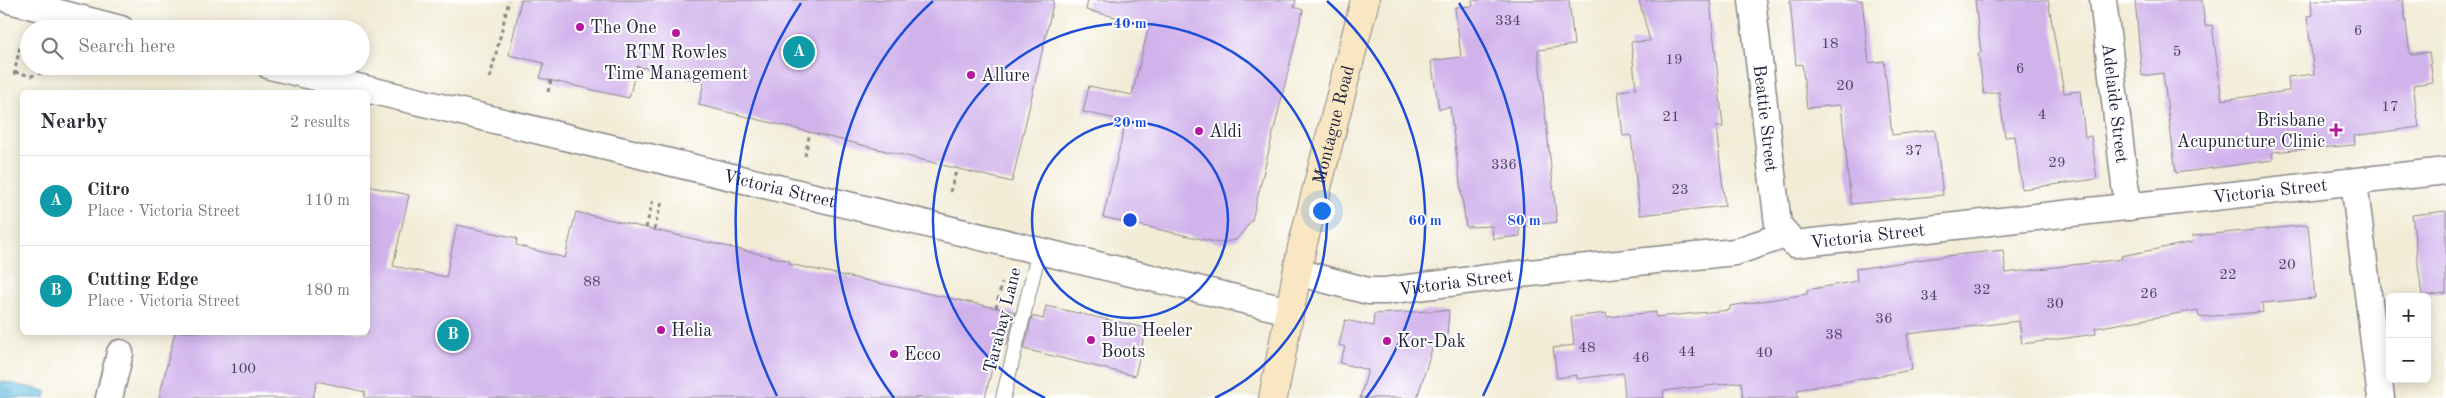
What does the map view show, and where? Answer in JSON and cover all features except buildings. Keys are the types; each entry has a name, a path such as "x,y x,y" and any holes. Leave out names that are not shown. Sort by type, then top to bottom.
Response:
{"street":[{"path":"9,0 86,20"},
{"name":"Montague Road","path":"1273,398 1297,272 1366,0"},
{"name":"Beattie Street","path":"1752,0 1778,225 1785,235"},
{"name":"Adelaide Street","path":"2104,0 2125,185 2130,207"},
{"name":"Victoria Street","path":"307,75 370,90"},
{"name":"Victoria Street","path":"370,90 1289,312"},
{"name":"Victoria Street","path":"1297,272 1368,290 1385,291 1520,274 1735,252 1785,235 1795,244 2446,171"},
{"path":"2354,182 2381,398"},
{"path":"108,398 120,353"}],"lane":[{"name":"Tarabay Lane","path":"1003,398 1039,251"}],"path":[{"path":"490,78 509,0"},
{"path":"20,46 14,73 20,74"},
{"path":"548,92 551,80"},
{"path":"805,156 810,132"},
{"path":"950,192 957,168"},
{"path":"646,228 653,199"},
{"path":"654,230 662,202"},
{"path":"996,308 1002,283"}],"water":[{"path":"0,381 46,391 45,398 0,398"}],"place":[{"name":"The One","path":"580,27"},
{"name":"RTM Rowles Time Management","path":"676,33"},
{"name":"Citro","path":"799,52"},
{"name":"Allure","path":"971,75"},
{"name":"Brisbane Acupuncture Clinic","path":"2336,130"},
{"name":"Aldi","path":"1199,131"},
{"name":"Helia","path":"661,330"},
{"name":"Cutting Edge","path":"453,335"},
{"name":"Blue Heeler Boots","path":"1091,340"},
{"name":"Kor-Dak","path":"1387,341"},
{"name":"Ecco","path":"894,354"}]}
